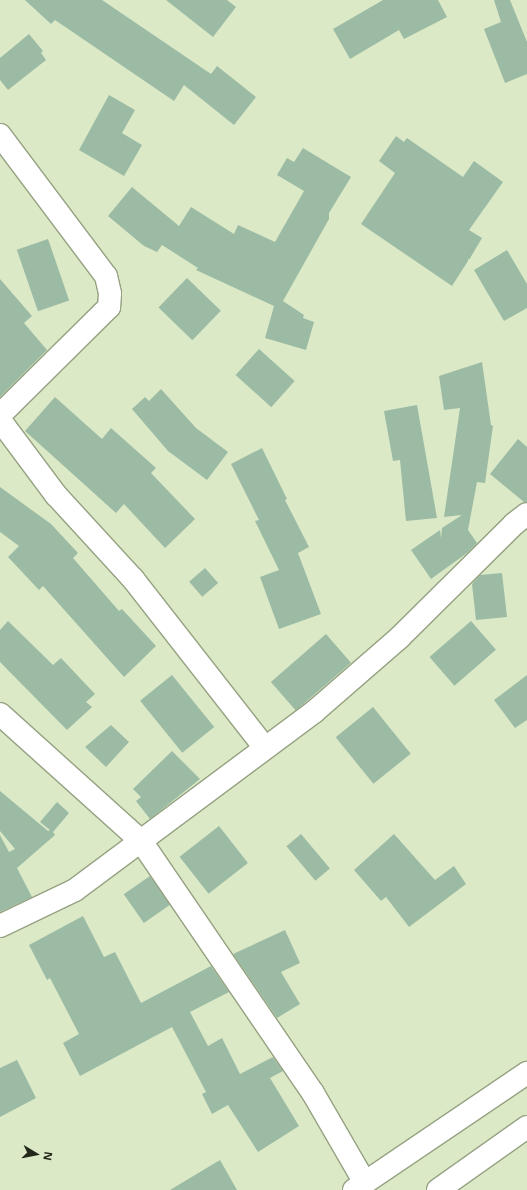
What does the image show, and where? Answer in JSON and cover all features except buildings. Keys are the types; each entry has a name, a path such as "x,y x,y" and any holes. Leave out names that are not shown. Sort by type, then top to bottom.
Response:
{"street":[{"path":"0,135 106,276 110,294 109,307 0,415"},
{"path":"0,420 56,495 133,579 265,748"},
{"path":"0,926 74,890 340,692 399,638 514,524 527,514"},
{"path":"0,714 141,840 313,1093 359,1186 527,1073"},
{"path":"438,1190 527,1127"}]}
